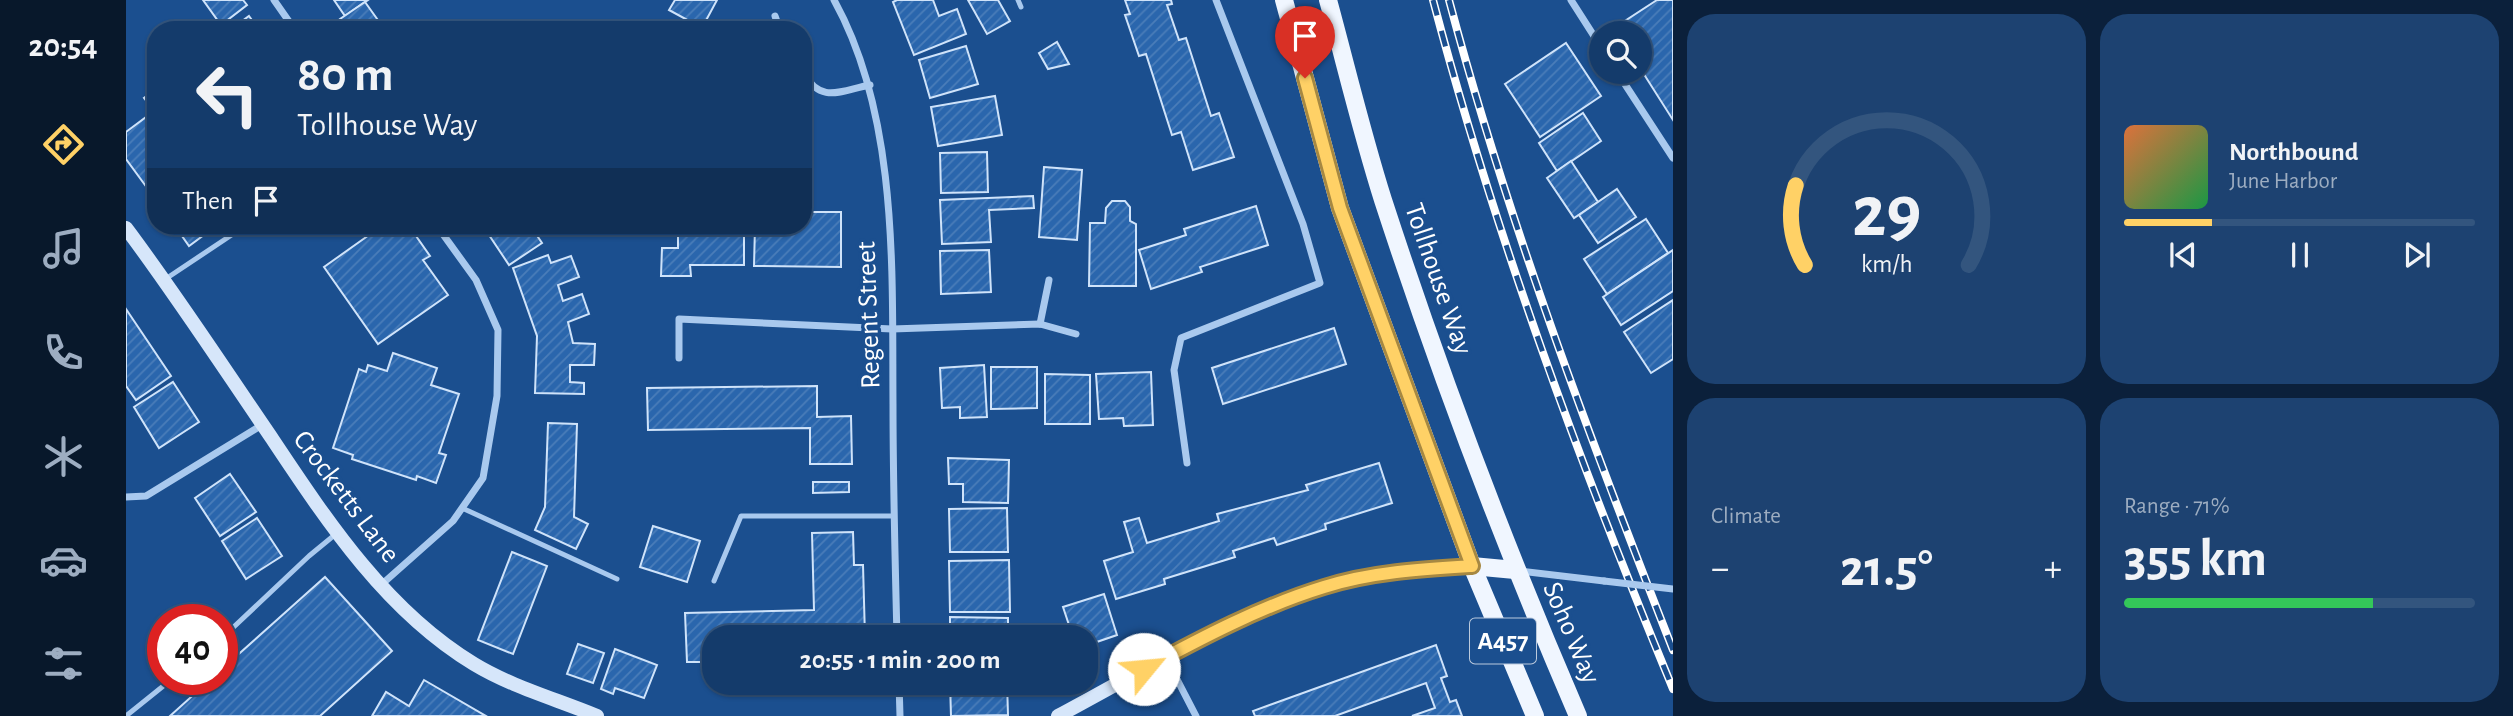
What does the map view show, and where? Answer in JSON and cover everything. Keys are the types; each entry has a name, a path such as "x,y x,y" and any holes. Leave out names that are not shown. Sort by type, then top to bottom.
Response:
{"main road":[{"name":"A457","path":"1284,0 1340,208 1472,566 1535,716"},
{"name":"Tollhouse Way","path":"1328,0 1382,197 1446,384 1515,570"},
{"path":"1472,566 1515,570"},
{"name":"Soho Way","path":"1515,570 1577,716"}],"street":[{"path":"274,0 289,21"},
{"name":"Regent Street","path":"834,0 851,31 870,85 886,178 892,329 897,625"},
{"path":"1187,463 1174,370 1181,338 1320,283 1303,224 1216,0"},
{"path":"1571,0 1589,28"},
{"path":"775,16 777,21"},
{"path":"1625,84 1673,158"},
{"path":"812,86 827,93 870,85"},
{"name":"Crocketts Lane","path":"126,228 338,533 381,585 421,626 475,665 597,716"},
{"path":"381,585 453,521 483,478 497,396 498,330 476,280 444,235"},
{"path":"1041,324 1049,280"},
{"path":"679,358 679,319 892,329 1041,324 1076,334"},
{"path":"126,497 146,496 262,425"},
{"path":"1058,716 1222,629 1324,586 1398,572 1472,566"},
{"path":"1515,570 1673,589"},
{"path":"1166,657 1196,716"},
{"path":"899,695 900,716"}],"lane":[{"path":"1018,0 1021,7"},
{"path":"164,280 232,235"},
{"path":"462,508 617,579"},
{"path":"714,581 741,516 893,516"},
{"path":"238,623 309,556 338,533"},
{"path":"126,716 152,695"}],"building":[{"path":"203,0 243,0 247,5 226,21 218,21"},
{"path":"334,0 368,0 345,16"},
{"path":"675,0 717,0 706,21 689,21 669,10"},
{"path":"933,0 939,16 957,9 966,34 914,55 893,2"},
{"path":"968,0 998,0 1010,21 987,34"},
{"path":"1125,0 1171,0 1172,4 1167,5 1179,40 1186,38 1211,116 1219,113 1234,157 1193,170 1181,132 1172,135 1146,54 1139,56 1125,15 1130,14"},
{"path":"1657,0 1673,0 1673,120 1650,84 1652,21 1625,21"},
{"path":"365,2 379,21 341,21 340,19"},
{"path":"1057,42 1069,64 1048,69 1039,53"},
{"path":"1566,43 1589,78 1589,84 1593,84 1601,96 1540,137 1505,84"},
{"path":"966,46 978,84 930,98 919,60"},
{"path":"995,96 1002,135 938,146 931,107"},
{"path":"1583,113 1601,141 1557,171 1539,143"},
{"path":"147,116 147,188 126,159 126,132"},
{"path":"987,152 988,192 941,193 940,153"},
{"path":"1571,161 1598,202 1574,218 1547,178"},
{"path":"1044,167 1082,170 1077,240 1039,237"},
{"path":"1617,189 1636,217 1598,243 1579,215"},
{"path":"1033,196 1034,208 989,210 991,242 942,244 940,200"},
{"path":"1112,201 1125,201 1130,207 1130,221 1136,224 1136,286 1089,286 1090,223 1105,223 1106,208"},
{"path":"1256,206 1268,245 1200,267 1202,272 1151,289 1139,250 1186,235 1184,229"},
{"path":"812,212 841,212 841,267 754,266 755,235 812,235"},
{"path":"1646,219 1668,253 1607,294 1584,259"},
{"path":"181,235 204,235 189,246"},
{"path":"369,235 415,235 430,256 423,260 448,295 378,344 324,267"},
{"path":"489,235 537,235 542,243 509,265"},
{"path":"678,235 744,235 744,265 690,265 691,276 661,276 662,248 678,248"},
{"path":"989,250 991,292 941,294 940,251"},
{"path":"1673,250 1673,291 1621,325 1603,297"},
{"path":"548,255 551,263 571,256 579,277 558,285 563,301 582,294 589,314 568,322 573,343 595,344 594,365 570,365 570,382 584,383 584,394 535,393 537,336 513,268"},
{"path":"1673,300 1673,359 1651,373 1624,332"},
{"path":"126,309 171,376 136,400 126,386"},
{"path":"1334,328 1346,364 1223,404 1212,368"},
{"path":"393,353 437,368 431,385 459,394 439,453 446,455 436,483 417,476 416,480 352,459 353,455 333,448 359,369 366,372 368,365 387,371"},
{"path":"984,365 987,417 960,418 960,407 942,408 940,368"},
{"path":"991,367 1037,367 1037,408 991,409"},
{"path":"1151,372 1153,425 1124,426 1123,418 1099,419 1096,374"},
{"path":"1045,374 1090,375 1090,424 1045,424"},
{"path":"173,382 199,422 159,448 134,407"},
{"path":"817,386 817,417 851,416 852,464 810,464 810,428 648,430 647,388"},
{"path":"548,423 577,424 574,517 588,524 576,549 535,530 545,507"},
{"path":"948,458 1009,460 1008,503 963,502 963,484 949,484"},
{"path":"1379,463 1392,503 1325,524 1326,529 1277,545 1274,538 1233,551 1235,557 1164,579 1165,584 1116,599 1104,561 1133,552 1124,522 1139,518 1147,543 1219,521 1217,514 1308,490 1306,485"},
{"path":"230,474 256,512 220,536 195,498"},
{"path":"813,482 849,482 849,492 813,493"},
{"path":"1007,508 1008,552 950,552 949,509"},
{"path":"257,518 282,556 246,579 222,541"},
{"path":"653,526 700,541 687,582 640,567"},
{"path":"853,532 854,565 863,565 865,625 702,625 702,662 687,662 685,613 814,610 812,533"},
{"path":"512,552 547,566 513,654 478,640"},
{"path":"1009,560 1010,612 950,612 949,561"},
{"path":"325,577 392,651 320,716 170,716 193,695 238,695 238,655"},
{"path":"1104,594 1117,635 1098,642 1098,625 1069,625 1063,607"},
{"path":"950,617 1008,618 1008,625 950,625"},
{"path":"578,644 604,653 593,683 567,674"},
{"path":"1436,645 1447,676 1441,678 1450,702 1456,700 1462,716 1412,716 1435,708 1426,683 1335,716 1255,716 1253,711"},
{"path":"615,649 657,665 644,698 615,688 613,694 601,689"},
{"path":"424,680 486,716 372,716 386,692 409,706"},
{"path":"950,695 1007,695 1008,715 951,716"}],"railway":[{"path":"1433,0 1457,88 1541,348 1673,689"},
{"path":"1449,0 1472,83 1524,247 1611,489 1673,650"}],"route":[{"path":"1144,669 1222,629 1324,586 1419,569 1472,566 1340,208 1305,78"}]}
